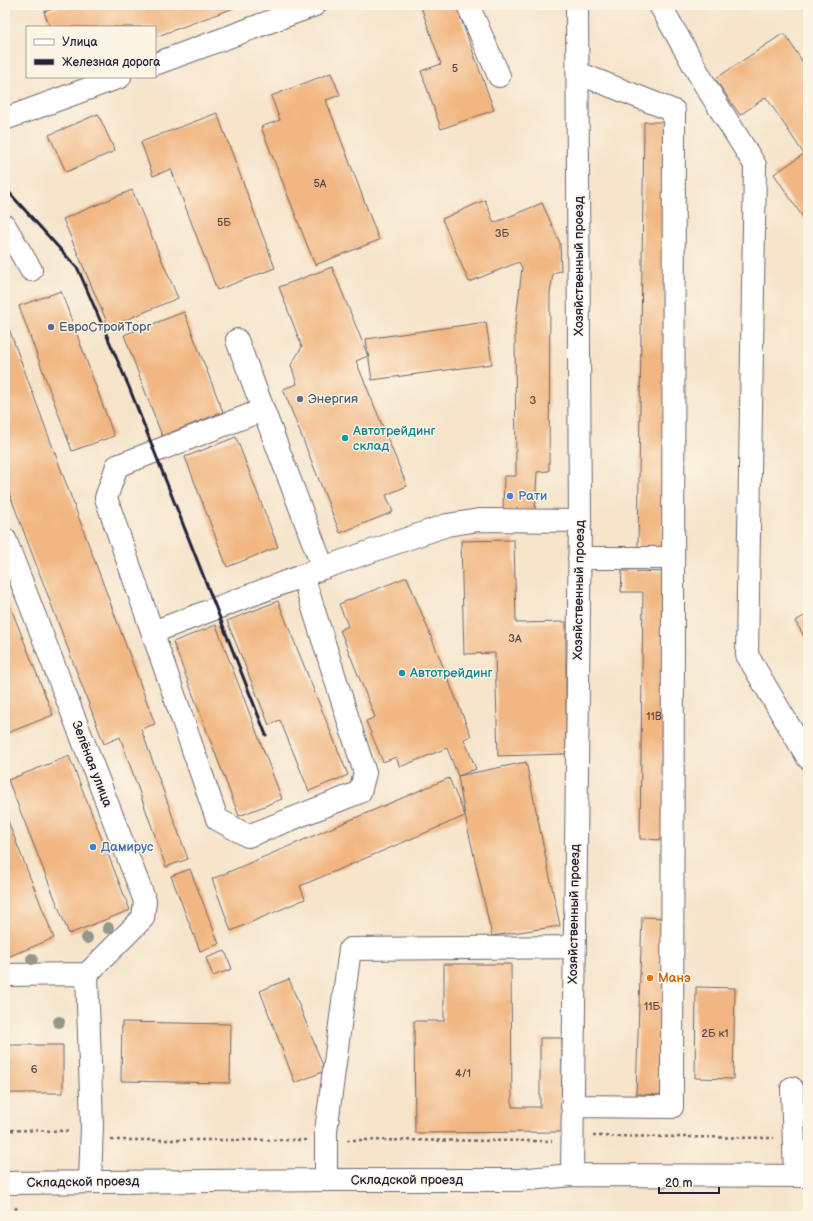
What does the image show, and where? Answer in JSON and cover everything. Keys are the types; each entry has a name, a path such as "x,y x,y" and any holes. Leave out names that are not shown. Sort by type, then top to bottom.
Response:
{"street":[{"path":"156,64 315,5"},
{"path":"468,5 499,76"},
{"name":"Хозяйственный проезд","path":"572,1175 580,521 577,5"},
{"path":"660,5 705,86 755,165 747,655 808,758"},
{"path":"572,1106 672,1107 674,111 578,73"},
{"path":"5,119 117,78"},
{"path":"5,226 31,270"},
{"path":"237,340 323,568"},
{"path":"263,410 117,466 106,498 218,819 248,836 360,792 365,773 303,576"},
{"path":"153,632 323,568 447,525 479,520 580,521"},
{"name":"Зелёная улица","path":"5,539 145,901 143,918 88,974"},
{"path":"579,558 673,558"},
{"path":"326,1180 326,1140 350,949 574,947"},
{"path":"5,975 88,974 91,1140 90,1182"},
{"path":"792,1088 793,1138 802,1176"},
{"name":"Складской проезд","path":"5,1183 518,1180 572,1175 802,1176"}],"path":[{"path":"5,1130 76,1131 91,1140 552,1141"},
{"path":"589,1136 793,1138"}],"building":[{"path":"62,5 242,5 156,37 156,26 50,26 44,12"},
{"path":"427,5 456,5 494,110 441,129 421,71 441,64 421,7"},
{"path":"5,31 9,42 5,44"},
{"path":"784,33 808,70 808,225 774,174 804,154 766,97 740,115 715,79"},
{"path":"331,73 340,95 326,100 379,240 315,265 261,127 280,120 271,96"},
{"path":"217,113 275,268 217,290 171,169 153,176 141,142"},
{"path":"98,114 115,151 66,172 49,135"},
{"path":"644,122 668,122 662,549 638,549"},
{"path":"132,190 178,298 109,327 63,219"},
{"path":"485,200 494,223 542,203 560,243 561,271 553,273 550,294 549,471 537,472 535,512 503,511 504,476 516,476 515,328 522,268 519,262 469,282 442,219"},
{"name":"Автотрейдинг склад","path":"332,267 368,356 356,361 407,486 386,495 393,512 340,533 283,389 297,384 291,365 302,347 279,287"},
{"path":"61,291 114,436 72,451 19,306"},
{"path":"184,312 223,412 162,436 124,335"},
{"path":"5,318 155,724 141,729 188,859 166,867 120,737 104,744 5,482"},
{"path":"486,322 492,364 372,380 366,339"},
{"path":"236,437 278,547 227,567 185,457"},
{"path":"514,540 516,623 566,622 566,754 498,756 495,653 464,654 461,541"},
{"path":"622,571 668,572 664,840 640,839 643,592 621,592"},
{"name":"Автотрейдинг","path":"407,577 471,736 464,739 476,769 458,776 447,748 400,767 396,757 383,762 366,721 375,717 340,630 348,626 339,604"},
{"path":"5,593 53,715 5,734"},
{"path":"278,601 348,775 309,791 280,720 269,725 227,621"},
{"path":"808,614 808,643 795,621"},
{"path":"216,625 282,799 239,816 173,642"},
{"path":"69,756 130,910 69,934 8,780"},
{"path":"526,762 560,926 492,936 465,816 458,776"},
{"path":"449,778 465,816 300,886 305,899 231,931 212,879"},
{"path":"5,814 54,938 5,958"},
{"path":"190,869 219,944 200,951 171,876"},
{"path":"642,917 667,918 661,1095 636,1094"},
{"path":"225,951 232,969 213,976 206,958"},
{"path":"444,964 511,964 512,1107 540,1107 540,1038 562,1038 562,1132 415,1133 414,1021 444,1021"},
{"path":"289,979 325,1071 295,1083 260,991"},
{"path":"696,987 735,988 733,1079 695,1078"},
{"path":"122,1022 231,1024 230,1083 121,1081"},
{"path":"5,1045 63,1045 63,1093 5,1093"}],"railway":[{"path":"5,188 78,269 129,387 266,735"}],"place":[{"name":"ЕвроСтройТорг","path":"51,327"},
{"name":"Энергия","path":"300,399"},
{"name":"Автотрейдинг склад","path":"345,438"},
{"name":"Рати","path":"510,496"},
{"name":"Автотрейдинг","path":"402,673"},
{"name":"Дамирус","path":"93,847"},
{"name":"Манэ","path":"650,978"}]}
